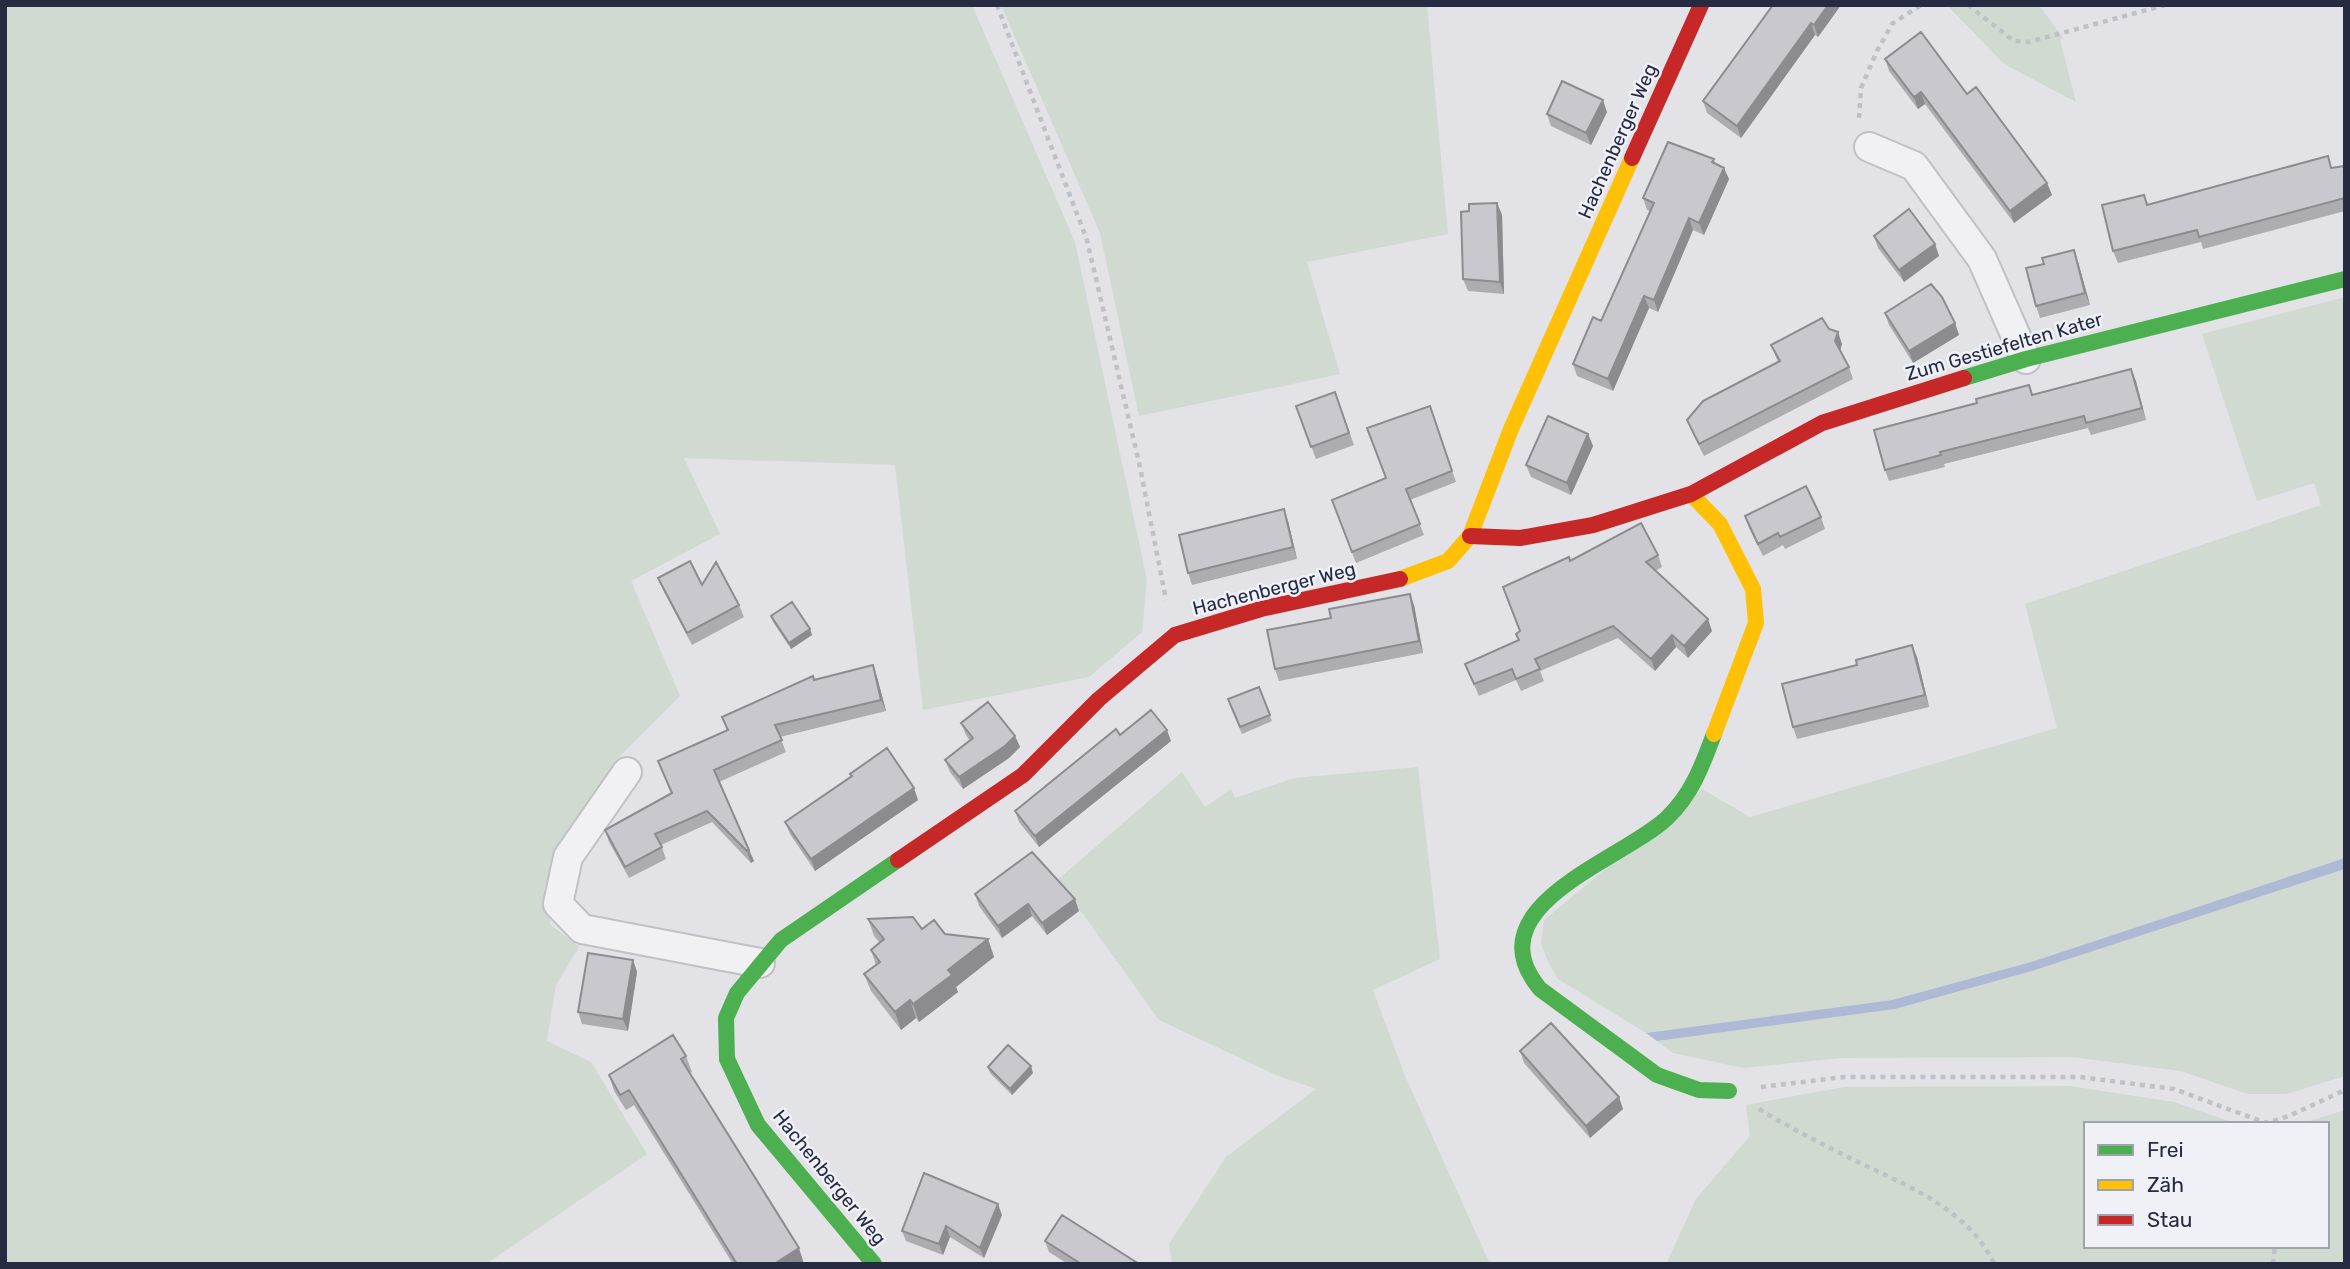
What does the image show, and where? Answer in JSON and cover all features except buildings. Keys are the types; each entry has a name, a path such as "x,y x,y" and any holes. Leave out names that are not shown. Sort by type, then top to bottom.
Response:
{"street":[{"name":"Hachenberger Weg","path":"874,1264 758,1125 727,1059 726,1018 737,992 781,940 1023,775 1099,699 1175,635 1261,609 1400,579 1448,561 1470,536 1511,429 1701,5"},
{"path":"1869,147 1914,166 1982,259 2026,359"},
{"name":"Zum Gestiefelten Kater","path":"1470,536 1520,538 1593,525 1690,494 1822,422 2026,359 2345,279"},
{"path":"1690,494 1720,524 1753,589 1756,623 1695,783 1669,817 1547,898 1526,923 1521,936 1527,972 1540,989 1657,1075 1699,1090 1729,1091"},
{"path":"627,772 568,858 558,904 582,929 760,963"}],"path":[{"path":"997,5 1087,240 1140,467 1162,586 1175,635"},
{"path":"1869,147 1858,129 1861,88 1892,24 1921,5"},
{"path":"1968,5 2014,41 2029,42 2165,5"},
{"path":"1729,1091 1844,1077 2080,1077 2174,1089 2263,1122"},
{"path":"2269,1122 2289,1116 2345,1090"},
{"path":"1729,1091 1795,1131 1931,1199 1962,1219 1994,1264"},
{"path":"2288,1122 2289,1116"}],"shaded area":[{"path":"5,5 972,5 1075,242 1147,580 1142,632 1089,677 923,710 895,465 684,458 720,534 631,581 680,696 615,761 549,886 550,924 579,947 556,985 547,1041 591,1062 647,1154 486,1264 5,1264"},
{"path":"1001,5 1427,5 1448,234 1307,262 1340,374 1139,416 1100,233"},
{"path":"1947,5 2039,5 2063,38 2060,39 2076,102 2004,64"},
{"path":"2345,297 2345,858 2031,962 1892,1000 1646,1033 1558,979 1541,943 1544,920 1702,789 1750,817 2057,728 2025,604 2321,505 2314,483 2257,501 2202,334"},
{"path":"1418,767 1440,959 1373,990 1405,1076 1490,1264 1172,1264 1169,1244 1226,1157 1316,1089 1276,1075 1159,1020 1083,914 1054,883 1182,772 1205,807 1231,789 1235,798 1294,778"},
{"path":"2345,869 2345,1076 2286,1094 2248,1094 2181,1071 2071,1057 1841,1058 1743,1068 1673,1053 1657,1041 1895,1009 2032,971"},
{"path":"2070,1086 2174,1102 2231,1122 2084,1122 2084,1248 2329,1248 2329,1122 2306,1122 2345,1110 2345,1264 1666,1264 1696,1199 1750,1136 1746,1105 1844,1087"}],"water":[{"path":"2345,858 2345,869 2032,971 1895,1009 1657,1041 1646,1033 1892,1000 2031,962"}],"traffic: fast":[{"path":"1964,378 2026,359 2345,279"},
{"path":"1714,734 1690,789 1667,818 1561,888 1538,909 1525,933 1524,960 1540,989 1657,1075 1699,1090 1729,1091"},
{"path":"874,1264 758,1125 727,1059 726,1018 737,993 781,940 898,860"}],"traffic: slow":[{"path":"1400,579 1448,561 1470,536 1511,429 1632,158"},
{"path":"1691,494 1720,524 1753,589 1756,623 1714,734"}],"traffic: jam":[{"path":"1632,158 1701,5"},
{"path":"1470,536 1520,538 1593,525 1691,494 1822,423 1964,378"},
{"path":"898,860 1023,775 1099,699 1175,635 1261,609 1400,579"}]}
